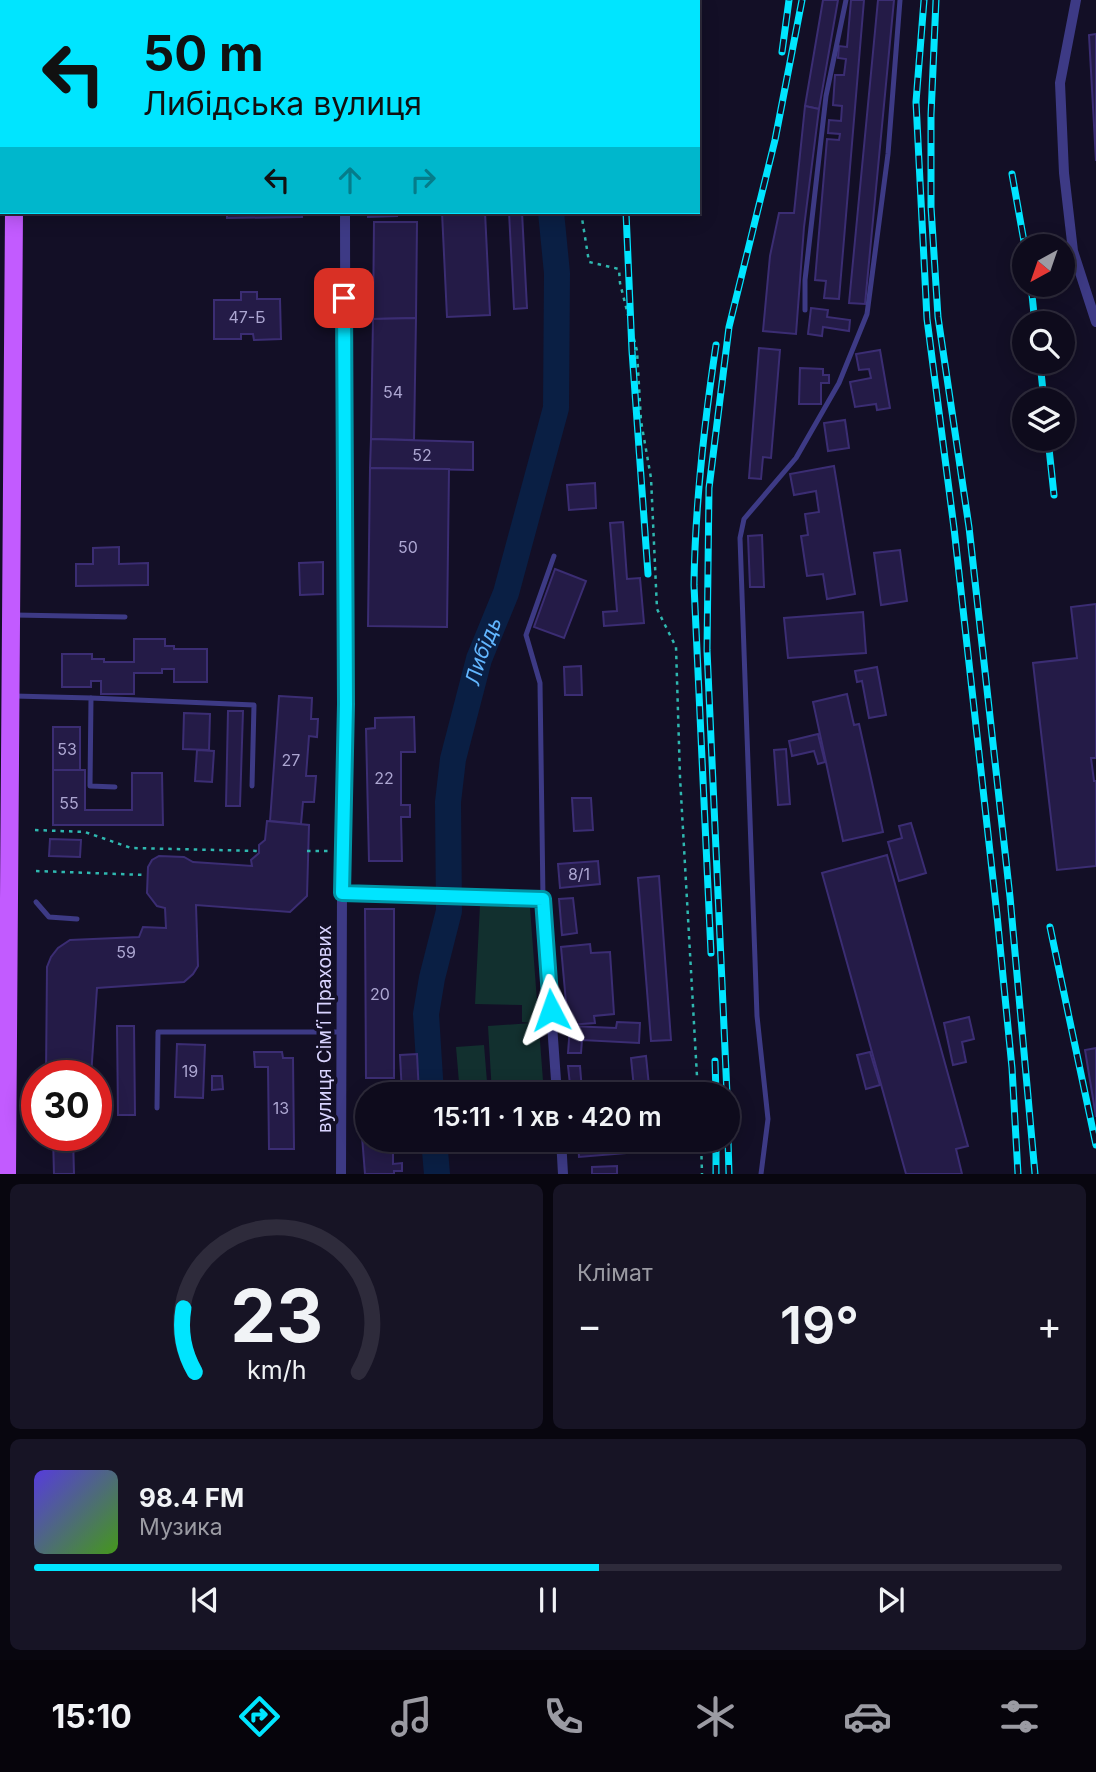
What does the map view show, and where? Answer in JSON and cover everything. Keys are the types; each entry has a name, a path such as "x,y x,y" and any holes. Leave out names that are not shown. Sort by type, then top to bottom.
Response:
{"main road":[{"path":"7,1174 4,886 11,615 6,315 14,214"}],"street":[{"path":"1076,0 1060,83 1064,173 1073,251 1096,322"},
{"name":"вулиця Сімʼї Прахових","path":"341,1174 342,851 346,704 345,214"},
{"path":"342,893 543,899 556,1082"},
{"path":"562,1152 563,1174"}],"lane":[{"path":"805,310 805,280 826,96 846,0"},
{"path":"761,1174 768,1119 757,1016 740,538 744,519 796,458 833,394 867,314 888,154 900,0"},
{"path":"543,899 540,683 526,635 554,556"},
{"path":"11,615 125,617"},
{"path":"10,696 254,705 252,786"},
{"path":"91,698 90,786 115,787"},
{"path":"36,902 49,917 77,919"},
{"path":"157,1108 158,1032 341,1031"}],"path":[{"path":"581,214 589,262 620,269 620,284 637,351 640,421 651,478 657,608 676,647 680,777 697,1082"},
{"path":"35,830 85,832 131,848 259,850"},
{"path":"307,851 342,851"},
{"path":"36,871 146,875"},
{"path":"701,1152 702,1174"}],"green space":[{"path":"480,905 530,908 543,1082 491,1082 488,1026 532,1023 522,1022 522,1005 475,1004"},
{"path":"484,1045 487,1082 459,1082 456,1047"}],"building":[{"path":"823,0 838,0 819,109 805,106"},
{"path":"851,0 864,0 839,299 824,298 826,281 815,280 827,139 839,140 840,134 828,133 829,120 841,121 842,106 833,105 835,75 844,75 846,59 838,58 839,46 847,47"},
{"path":"878,0 894,0 865,304 849,303"},
{"path":"1096,34 1096,161 1089,35"},
{"path":"805,106 819,109 804,227 796,334 763,331 770,256 779,213 794,213"},
{"path":"227,214 302,214 302,217 227,218"},
{"path":"368,214 397,214 397,216 368,217"},
{"path":"442,214 485,214 490,315 447,317"},
{"path":"509,214 522,214 527,308 514,309"},
{"path":"374,222 417,222 416,318 373,319"},
{"path":"241,292 257,292 257,299 280,299 281,339 254,340 253,334 241,334 241,339 214,339 214,300 241,300"},
{"path":"811,308 828,310 827,317 850,320 849,331 823,327 822,336 808,334"},
{"path":"416,318 414,440 371,439 373,319"},
{"path":"759,348 780,350 771,458 763,457 761,479 749,478"},
{"path":"880,350 890,408 877,410 876,404 855,407 850,382 871,378 869,369 859,370 856,354"},
{"path":"800,368 823,369 823,375 829,375 829,383 821,383 821,404 799,404"},
{"path":"845,420 849,448 828,451 824,423"},
{"path":"371,439 473,442 473,470 370,468"},
{"path":"834,466 855,594 827,599 823,574 807,576 801,536 808,535 805,514 819,512 816,491 794,495 790,474"},
{"path":"370,468 449,469 447,627 368,626"},
{"path":"595,483 596,508 569,510 567,485"},
{"path":"623,522 627,579 640,578 644,623 604,626 603,612 617,611 610,523"},
{"path":"762,535 764,587 750,587 748,536"},
{"path":"119,547 119,564 148,563 148,585 76,586 76,564 93,564 93,548"},
{"path":"900,550 907,601 881,605 874,553"},
{"path":"323,562 323,594 300,595 299,563"},
{"path":"555,569 586,581 564,638 534,627"},
{"path":"1096,604 1096,758 1091,758 1096,781 1096,866 1057,870 1033,663 1077,658 1071,607"},
{"path":"863,612 866,653 788,658 784,618"},
{"path":"134,639 165,639 165,646 174,646 174,649 207,649 207,682 174,682 174,669 162,669 162,673 134,673 134,694 101,694 101,681 91,681 91,687 62,687 62,654 92,654 92,659 104,659 104,662 134,662"},
{"path":"581,666 582,695 565,695 564,667"},
{"path":"877,667 886,715 869,718 862,681 857,682 855,671"},
{"path":"847,694 854,725 859,724 883,832 843,841 813,702"},
{"path":"279,696 312,698 311,719 318,719 317,737 309,736 306,776 316,776 314,802 303,802 301,824 270,821"},
{"path":"228,711 243,711 240,806 226,806"},
{"path":"184,713 210,714 209,750 183,749"},
{"path":"414,717 415,752 401,752 401,805 410,805 410,817 401,817 402,861 369,861 366,729 375,728 375,718"},
{"path":"53,727 80,727 80,770 53,770"},
{"path":"818,734 825,762 818,764 814,751 792,756 789,741"},
{"path":"786,749 790,804 778,805 774,750"},
{"path":"197,750 214,751 212,782 195,781"},
{"path":"53,770 85,770 85,810 132,810 132,773 162,773 163,825 53,825"},
{"path":"572,798 591,798 593,830 574,831"},
{"path":"267,821 309,825 307,896 290,912 196,905 198,966 193,974 184,982 97,988 92,1060 46,1060 47,967 58,948 70,940 139,937 143,927 166,928 165,908 157,906 147,893 148,867 152,860 159,856 184,857 193,862 252,866 251,860 259,853 259,845 265,840"},
{"path":"911,823 926,873 899,881 888,842 902,838 899,826"},
{"path":"50,839 81,840 80,857 49,856"},
{"path":"887,855 968,1146 956,1149 962,1174 906,1174 822,873"},
{"path":"598,861 600,884 560,888 558,864"},
{"path":"659,876 671,1040 651,1041 638,878"},
{"path":"573,898 577,933 562,935 559,899"},
{"path":"365,909 394,909 394,1078 366,1078"},
{"path":"590,944 591,953 610,952 614,1014 594,1016 595,1023 568,1025 561,947"},
{"path":"969,1017 974,1039 962,1042 966,1062 953,1065 944,1023"},
{"path":"617,1022 640,1023 639,1043 582,1040 581,1053 568,1053 570,1026 616,1028"},
{"path":"117,1026 134,1026 135,1115 118,1115"},
{"path":"177,1044 205,1045 203,1098 175,1097"},
{"path":"1096,1048 1096,1117 1085,1050"},
{"path":"254,1052 282,1052 283,1058 293,1058 294,1149 269,1149 268,1067 255,1067"},
{"path":"870,1052 880,1085 866,1089 857,1055"},
{"path":"417,1054 418,1082 401,1082 400,1055"},
{"path":"646,1056 649,1082 633,1082 631,1058"},
{"path":"568,1066 580,1066 581,1082 570,1082"},
{"path":"212,1076 222,1076 223,1089 212,1090"},
{"path":"53,1151 73,1151 74,1174 54,1174"},
{"path":"363,1152 393,1152 393,1164 402,1163 402,1171 394,1171 394,1174 365,1174"},
{"path":"579,1152 638,1152 579,1157"},
{"path":"617,1166 617,1174 592,1174 592,1167"}],"waterway":[{"name":"Либідь","path":"430,1082 426,1014 449,911 448,802 453,759 479,659 506,593 556,408 557,273 551,214"},
{"name":"Либідь","path":"435,1152 437,1174"}],"railway":[{"path":"782,52 789,0"},
{"path":"726,1082 707,650 709,488 729,327 775,140 802,0"},
{"path":"924,0 916,102 927,319 954,528 997,915 1012,1068 1018,1174"},
{"path":"936,0 931,115 931,207 938,317 969,527 1010,897 1035,1174"},
{"path":"1012,174 1023,234"},
{"path":"626,214 632,351 648,574"},
{"path":"1032,298 1034,311"},
{"path":"711,953 694,585 701,465 716,345"},
{"path":"1041,374 1043,388"},
{"path":"1049,451 1054,495"},
{"path":"1050,927 1096,1145"},
{"path":"715,1061 716,1082"},
{"path":"716,1152 716,1174"},
{"path":"728,1152 729,1174"}],"route":[{"path":"344,298 346,704 342,893 543,899 551,1010"}]}
